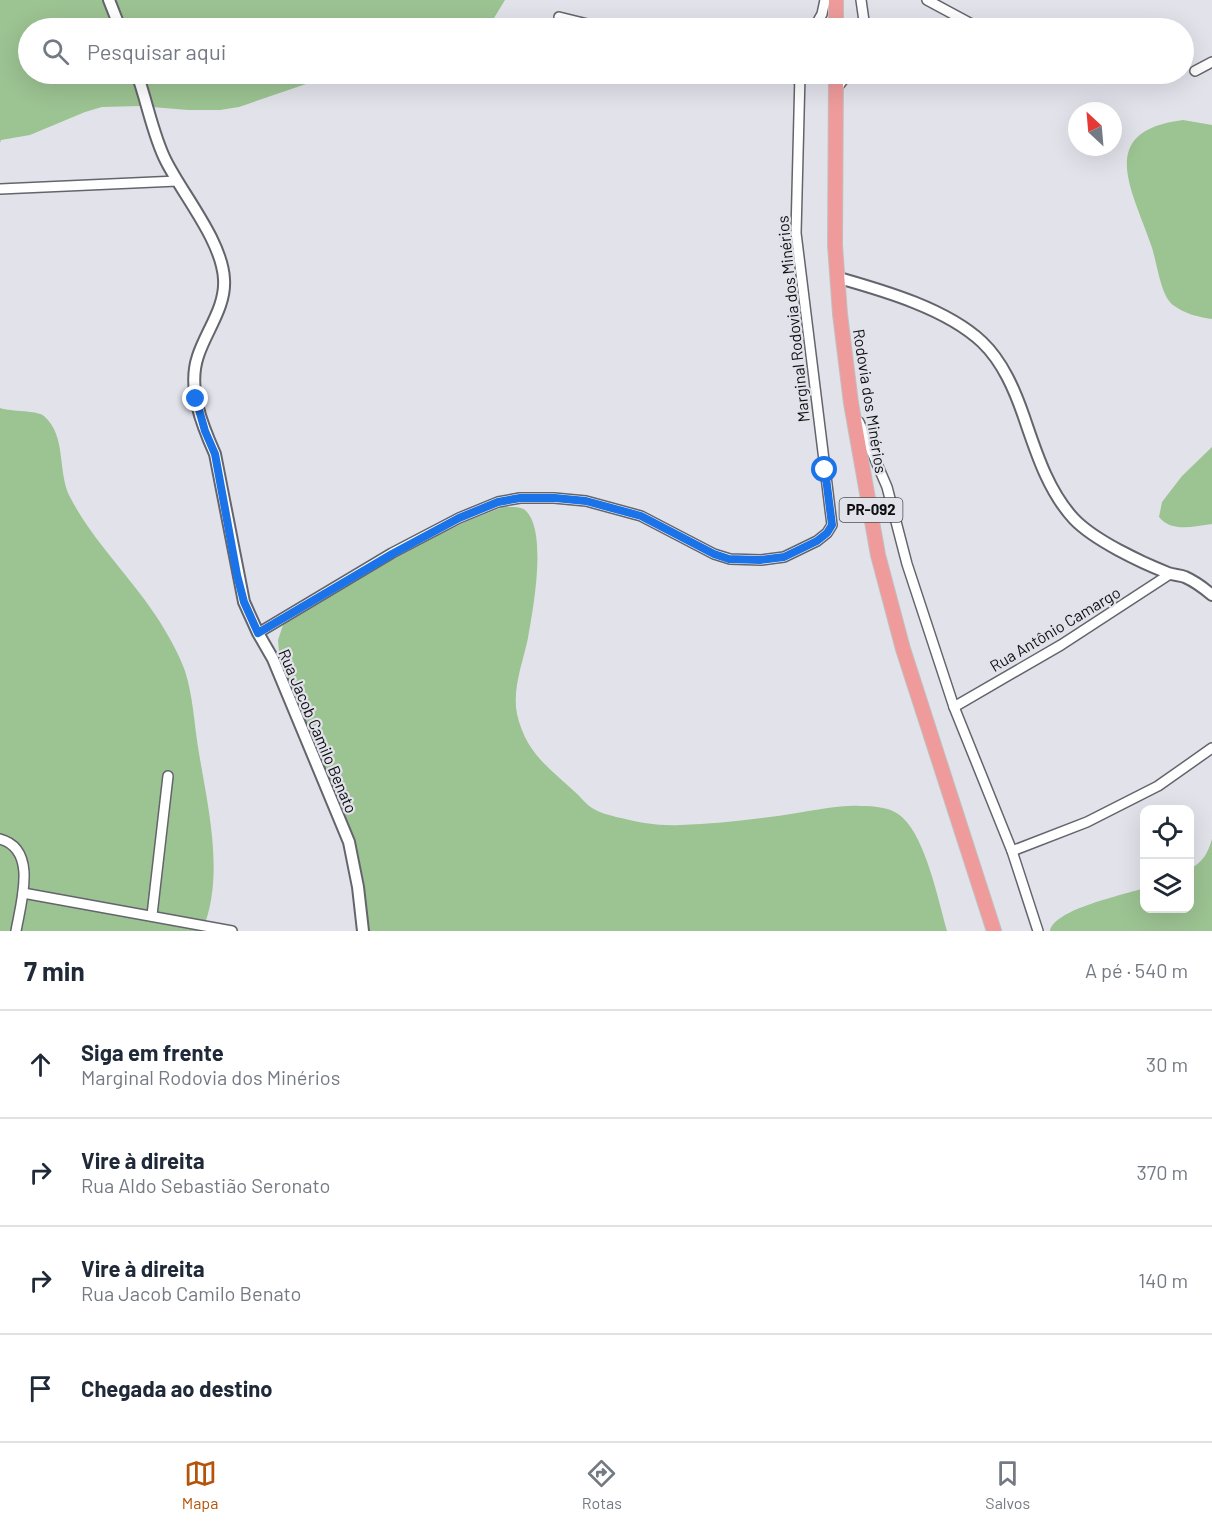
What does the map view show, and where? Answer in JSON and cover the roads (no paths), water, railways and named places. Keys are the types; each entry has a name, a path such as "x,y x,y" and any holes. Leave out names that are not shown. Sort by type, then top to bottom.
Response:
{"main road":[{"path":"836,0 836,18"},
{"name":"Rodovia dos Minérios","path":"836,84 835,245 840,314 851,403 878,555 903,649 994,931"}],"street":[{"path":"109,0 116,18"},
{"path":"820,18 825,0"},
{"path":"861,0 864,18"},
{"path":"927,0 960,18"},
{"path":"559,17 563,18"},
{"path":"1195,71 1212,62"},
{"name":"Rua Jacob Camilo Benato","path":"140,84 164,158 220,257 224,291 197,357 196,399 205,431 215,454 244,602 273,659 349,842 358,887 363,931"},
{"name":"Marginal Rodovia dos Minérios","path":"258,633 392,554 459,518 498,502 531,498 586,501 641,516 714,554 729,559 760,560 784,557 817,541 827,533 832,525 796,233 801,84"},
{"path":"836,89 840,84"},
{"path":"0,189 177,181"},
{"path":"838,278 872,288 936,313 965,328 984,344 1014,391 1052,488 1074,519 1089,532 1132,556 1170,574 1186,578 1212,595"},
{"path":"851,403 887,488 907,564 954,706 1012,851 1038,931"},
{"name":"Rua Antônio Camargo","path":"954,706 1061,645 1170,574"},
{"path":"1012,851 1087,822 1158,786 1212,748"},
{"path":"152,915 168,776"},
{"path":"0,838 15,845 23,862 23,893 16,931"},
{"path":"23,893 232,931"}]}
